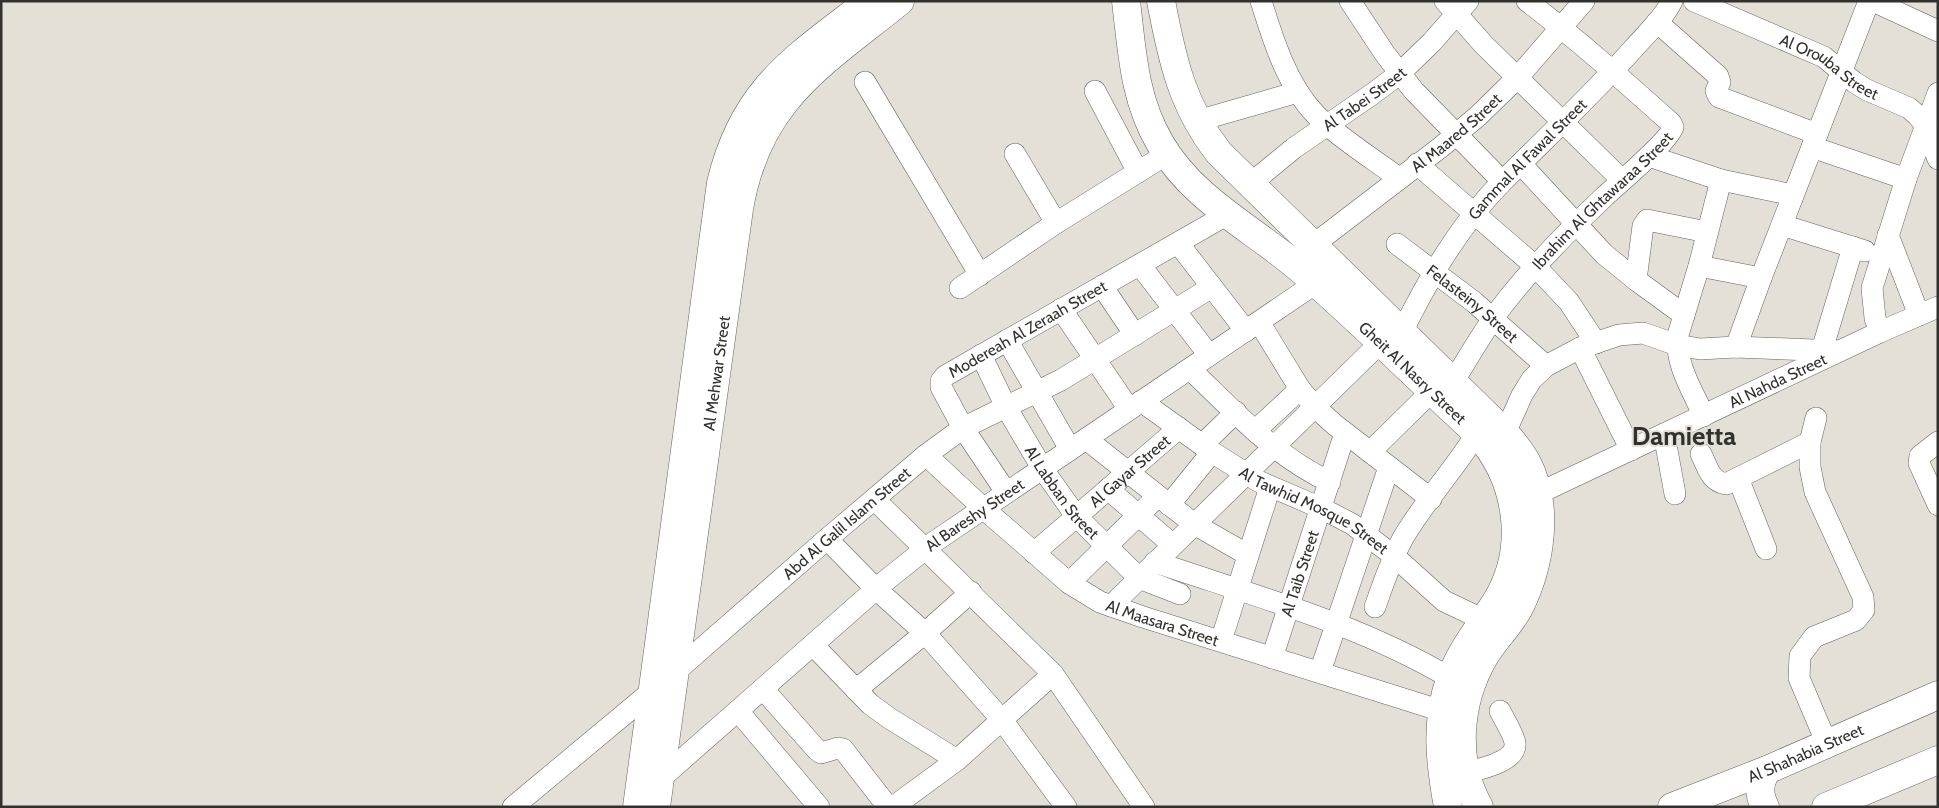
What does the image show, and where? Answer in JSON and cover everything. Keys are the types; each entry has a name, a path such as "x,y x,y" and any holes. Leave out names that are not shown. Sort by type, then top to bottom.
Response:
{"main road":[{"name":"Al Mehwar Street","path":"640,804 652,690 721,183 726,162 742,121 767,86 788,65 869,1"},
{"name":"Al Mehwar Street","path":"640,804 660,779 739,208 747,170 754,152 773,117 798,86 900,1"},
{"name":"Gheit Al Nasry Street","path":"1126,1 1136,80 1151,126 1169,157 1191,184 1285,256 1316,284 1391,338"},
{"name":"Gheit Al Nasry Street","path":"1163,2 1174,65 1191,110 1219,153 1313,245 1391,338 1442,387 1505,434 1526,461 1533,477 1537,494 1540,537 1536,562 1518,610 1484,657 1468,698 1461,737 1465,773 1470,791 1478,807"},
{"path":"1144,108 1151,115 1166,118 1179,112 1191,110"},
{"path":"1169,157 1194,149 1219,153"},
{"name":"Gheit Al Nasry Street","path":"1442,387 1494,455 1507,480 1515,512 1516,531 1515,550 1510,569 1495,604 1461,654 1450,678 1442,711 1439,749 1448,807"},
{"name":"Al Shahabia Street","path":"1672,807 1767,770 1938,695"},
{"path":"1826,807 1938,760"},
{"path":"1765,807 1760,798 1759,788 1767,770"},
{"path":"1708,794 1718,794 1727,800 1732,807"}],"street":[{"path":"1261,1 1266,20 1289,76 1298,92 1316,115 1399,178"},
{"path":"1350,1 1399,74 1502,182"},
{"name":"Ibrahim Al Ghtawaraa Street","path":"1370,452 1442,387 1493,318 1535,266 1575,224 1649,156 1669,135 1673,127 1671,123 1613,72 1527,1"},
{"name":"Al Maared Street","path":"1313,245 1456,134 1518,78 1584,1"},
{"name":"Gammal Al Fawal Street","path":"1112,606 1273,447 1391,338 1475,213 1502,182 1564,123 1613,72 1657,22 1672,1"},
{"name":"Al Orouba Street","path":"1694,1 1717,6 1824,57 1867,90 1909,108 1925,126 1938,159"},
{"path":"1736,347 1869,1"},
{"path":"1873,1 1938,31"},
{"path":"1456,6 1518,78 1622,180"},
{"name":"Al Tabei Street","path":"1250,185 1294,148 1371,96 1399,74 1432,42 1456,6"},
{"path":"1657,22 1718,76 1720,82 1716,91 1719,97 1815,141 1906,179"},
{"path":"865,82 980,275"},
{"path":"1095,91 1138,172"},
{"path":"1191,110 1298,92"},
{"path":"1880,332 1875,318 1872,288 1906,179 1938,93"},
{"path":"1015,154 1056,223"},
{"path":"1649,156 1721,180 1793,195"},
{"path":"960,288 1056,223 1138,172 1169,157"},
{"path":"1417,164 1535,266 1579,314 1588,346 1631,450"},
{"path":"1521,164 1604,254 1684,315"},
{"path":"1704,416 1681,365 1677,345 1721,180"},
{"name":"Modereah Al Zeraah Street","path":"1006,492 963,428 941,387 941,381 947,374 1228,214"},
{"path":"1636,280 1643,226 1647,220 1707,232"},
{"path":"1782,225 1881,255"},
{"path":"1888,235 1928,311"},
{"path":"1178,243 1212,287 1252,326 1315,407 1431,499"},
{"name":"Felasteiny Street","path":"1397,244 1435,271 1493,318 1546,366"},
{"path":"1822,350 1853,247"},
{"path":"1140,265 1209,355"},
{"path":"1698,266 1761,278"},
{"name":"Al Bareshy Street","path":"660,779 876,589 925,549 1006,492 1316,284"},
{"path":"1102,286 1135,335"},
{"name":"Abd Al Galil Islam Street","path":"513,807 675,672 926,455 963,428 1038,393 1096,360 1212,287"},
{"path":"1061,310 1096,360 1135,405"},
{"name":"Al Nahda Street","path":"1537,494 1928,311"},
{"path":"1505,434 1522,395 1532,379 1546,366 1588,346 1619,336 1643,333 1677,345 1700,349 1736,347 1843,351"},
{"path":"1007,340 1038,393 1078,444 1128,472 1194,524 1248,556"},
{"name":"Al Labban Street","path":"981,355 1006,407 1042,468 1076,516 1140,578 1180,594"},
{"path":"1190,369 1273,447 1306,470 1330,482"},
{"path":"1255,431 1300,389"},
{"name":"Al Tawhid Mosque Street","path":"1135,405 1179,428 1246,474 1270,487 1321,508 1367,534 1444,601 1484,620"},
{"path":"1069,583 1138,514 1164,500 1236,412"},
{"path":"1816,418 1810,442 1810,467 1815,492 1863,597 1864,610 1856,620 1814,637 1800,656 1799,678 1827,744"},
{"name":"Al Gayar Street","path":"1034,553 1179,428"},
{"name":"Al Taib Street","path":"1272,658 1346,433"},
{"path":"1375,607 1394,556 1413,523 1457,464 1476,433"},
{"path":"1664,434 1676,494"},
{"path":"1701,454 1712,477 1718,483 1726,484 1810,442"},
{"path":"1938,442 1920,456 1919,463 1938,505"},
{"name":"Al Maasara Street","path":"926,455 1034,553 1069,583 1089,596 1112,606 1170,625 1442,711"},
{"path":"1320,672 1389,466"},
{"path":"1738,478 1766,549"},
{"path":"1221,641 1270,487"},
{"path":"1108,489 1173,545"},
{"path":"874,499 1054,674 1144,807"},
{"path":"827,539 876,589 925,633 1002,720 1066,807"},
{"path":"1155,562 1336,624 1391,646 1450,678"},
{"path":"1170,625 1187,573"},
{"path":"856,690 971,592"},
{"path":"813,645 856,690 890,718 957,760"},
{"path":"893,807 957,760 1054,674"},
{"path":"763,689 817,750 821,753 838,748 844,750 888,807"},
{"path":"738,711 819,807"},
{"path":"1465,773 1506,759 1513,752 1515,743 1500,711"}],"district":[{"name":"Damietta","path":"1684,436"}]}
